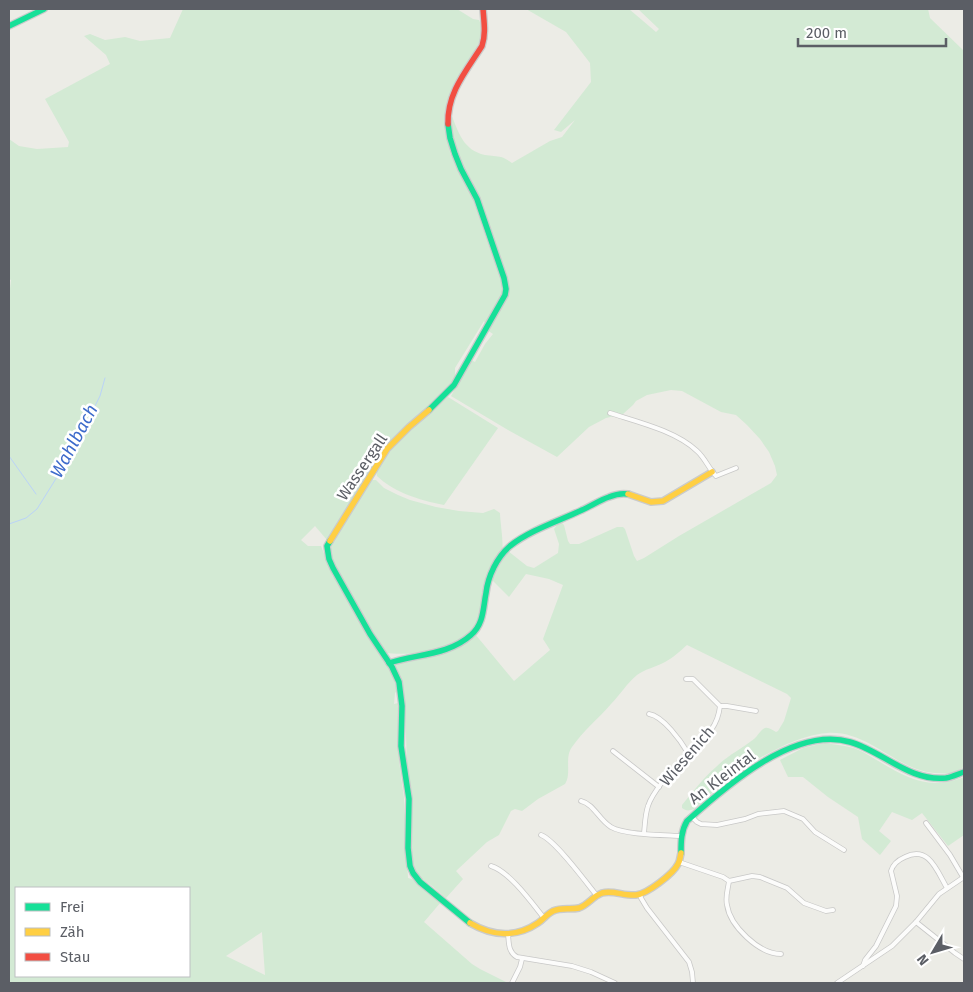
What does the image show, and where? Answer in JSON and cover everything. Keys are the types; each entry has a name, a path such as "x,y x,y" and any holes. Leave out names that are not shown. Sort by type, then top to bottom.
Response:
{"street":[{"path":"9,26 44,9"},
{"name":"Wassergall","path":"483,9 486,35 482,46 451,98 447,120 452,148 477,198 504,278 505,295 454,384 438,402 408,427 387,450 327,546 333,568 388,663 396,673 399,683 404,770 409,797 409,865 417,879 471,924 486,932 508,934"},
{"path":"610,413 654,427 687,443 699,453 716,476 736,468"},
{"path":"388,663 450,649 463,642 476,630 480,624 490,575 497,560 506,549 516,542 603,499 618,494 630,495 651,503 657,503 712,472"},
{"name":"Wiesenich","path":"686,678 693,679 720,706 756,711"},
{"name":"Wiesenich","path":"644,833 648,806 652,797 677,764 710,732 717,720 720,706"},
{"path":"649,714 655,715 665,724 688,752"},
{"name":"An Kleintal","path":"681,836 683,826 692,817 730,784 751,769 793,747 819,739 842,740 855,744 894,765 924,777 950,778 964,772"},
{"path":"613,752 659,787"},
{"path":"581,801 587,804 601,819 612,827 625,831 681,836 681,856 679,862 676,868 640,894 630,895 606,892 580,907 559,909 524,931 508,934 509,948 514,956 522,959 572,966 615,983"},
{"path":"692,817 701,824 717,826 745,820 758,814 784,810 803,819 815,832 844,850"},
{"path":"837,983 892,946 916,922 934,900 947,888 964,877 926,823"},
{"path":"541,835 547,837 597,896"},
{"path":"863,966 865,960 876,946 896,906 897,896 891,875 894,864 908,855 923,854 930,859 947,888"},
{"path":"679,862 723,877 729,881 752,876 760,877 787,888 804,902 826,911 833,910"},
{"path":"491,866 500,870 523,891 544,918"},
{"path":"729,881 727,906 735,923 755,945 770,953 781,954"},
{"path":"640,894 647,908 689,962 693,983"},
{"path":"916,922 964,959"},
{"path":"512,983 522,959"}],"green space":[{"path":"183,9 457,9 473,19 479,20 484,31 472,58 450,93 445,116 450,153 473,199 493,258 499,258 472,181 460,161 452,138 449,116 451,114 463,140 472,149 485,155 502,157 512,163 550,141 562,137 575,120 561,132 554,130 591,82 590,63 566,32 526,9 629,9 656,32 659,29 638,9 928,9 930,18 964,51 964,767 949,773 921,770 907,765 856,738 842,734 827,733 792,742 749,764 719,786 694,809 685,810 682,808 682,805 702,780 720,763 754,739 763,729 768,728 776,732 778,731 784,721 791,698 787,694 687,645 662,664 640,673 630,682 572,747 565,784 538,799 522,811 515,809 511,811 499,835 487,842 456,871 463,879 446,898 417,875 411,857 412,792 407,766 405,703 402,679 394,664 447,652 466,642 475,634 514,681 550,650 543,639 563,585 549,579 526,574 509,597 491,579 508,551 527,566 534,568 558,553 559,544 554,529 557,525 562,523 564,525 570,544 579,544 617,527 623,527 637,561 771,483 777,475 769,452 760,439 736,415 721,412 682,391 671,390 647,395 636,401 623,414 606,418 589,427 557,457 451,396 471,360 475,362 493,334 487,330 484,321 455,368 455,378 451,385 389,443 327,540 315,526 301,540 308,546 321,546 333,577 336,578 393,675 397,691 394,704 398,703 399,761 404,798 408,878 412,879 441,902 424,922 472,964 508,983 9,983 9,297 11,280 9,279 9,139 19,146 37,149 68,147 69,142 45,99 110,64 106,55 84,36 90,34 105,40 125,37 140,41 170,38","holes":["262,932 265,975 226,956"]},
{"path":"448,397 498,428 444,505 408,495 392,487 377,476 378,467 384,456 417,422"},
{"path":"371,480 376,480 384,488 410,500 436,507 483,513 494,509 500,513 502,551 491,566 486,578 478,622 472,632 462,640 437,650 409,654 385,653 330,556 330,544"},
{"path":"825,743 859,750 901,774 920,781 941,783 964,777 964,835 948,846 922,813 912,820 892,812 879,831 891,841 880,855 862,839 858,817 803,777 788,777 780,760 803,748"}],"waterway":[{"name":"Wahlbach","path":"9,524 26,518 37,509 62,469 78,434 89,418 100,396 105,378"},
{"name":"Wahlbach","path":"9,456 36,494"}],"traffic: fast":[{"path":"9,26 44,9"},
{"path":"429,410 454,385 505,295 506,289 477,199 455,154 448,124"},
{"path":"389,663 453,647 471,635 481,621 488,583 494,567 505,551 518,540 606,498 619,494 628,494"},
{"path":"330,541 327,546 333,568 399,682 402,706 401,746 409,799 408,848 410,866 420,882 470,923"},
{"path":"681,853 682,837 687,821 741,776 762,762 806,743 829,739 850,742 862,746 908,771 933,778 946,778 964,772"}],"traffic: slow":[{"path":"330,541 387,449 429,410"},
{"path":"628,494 651,502 663,501 712,472"},
{"path":"470,923 495,933 513,933 530,928 553,911 582,907 602,893 641,894 671,873 679,863 681,853"}],"traffic: jam":[{"path":"448,124 454,92 482,46 484,32 483,9"}]}
